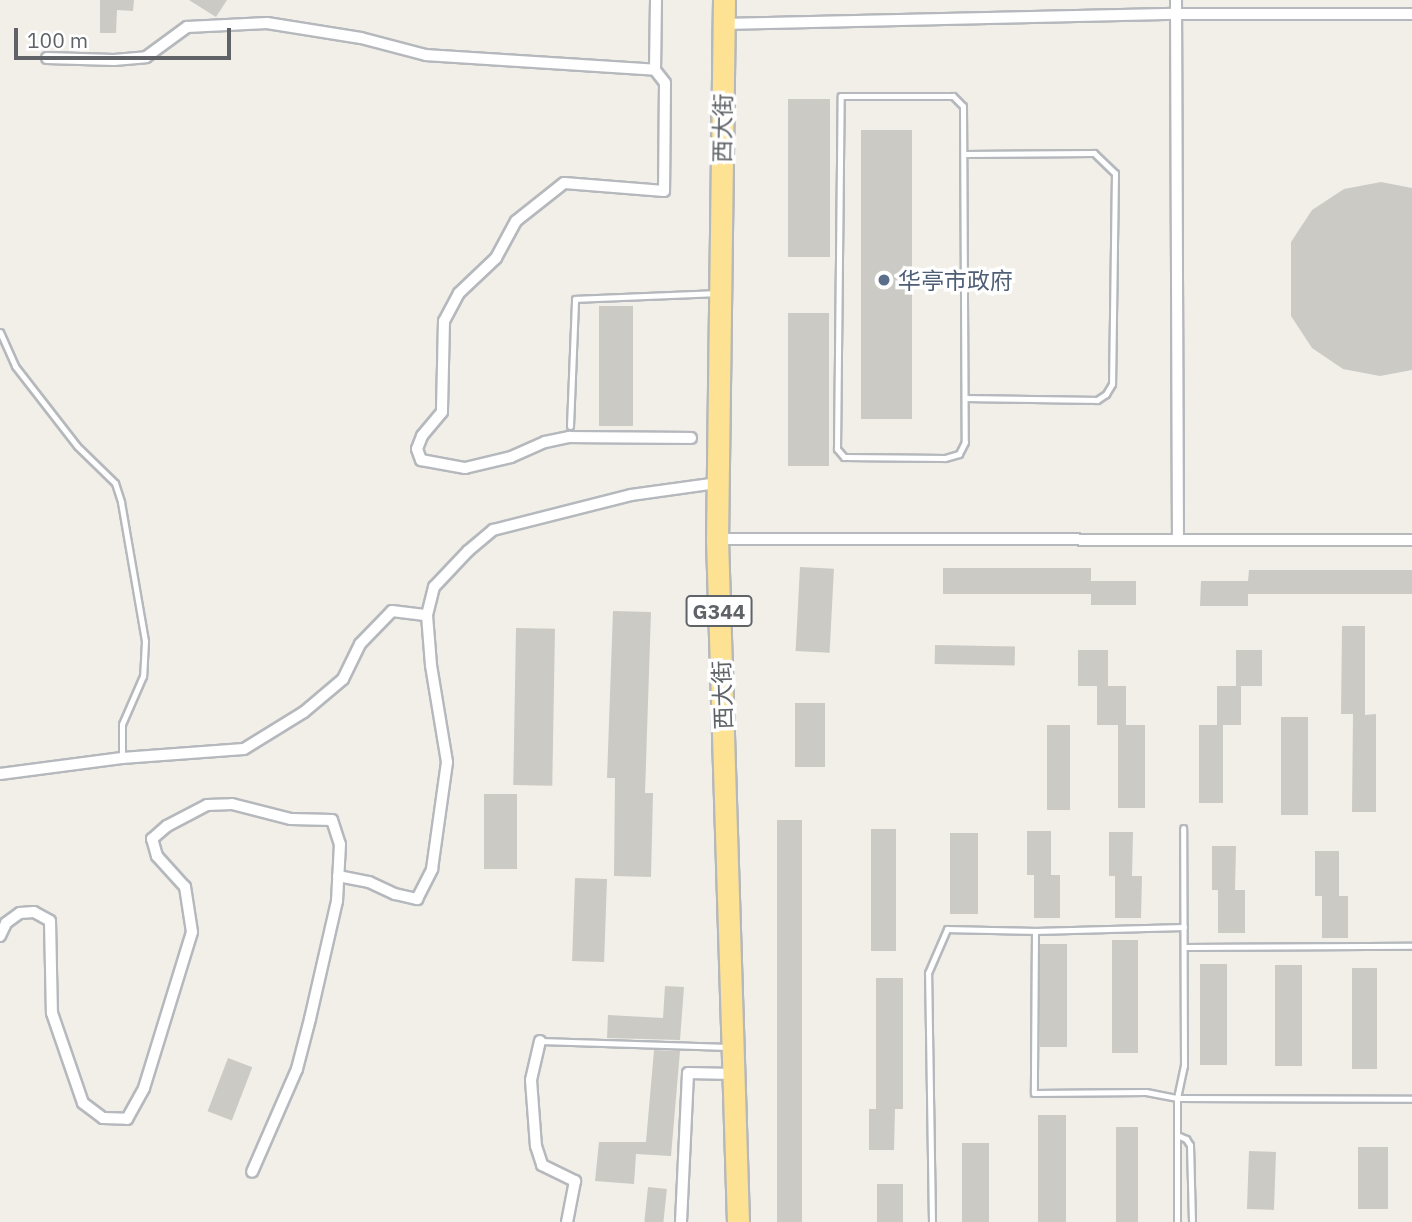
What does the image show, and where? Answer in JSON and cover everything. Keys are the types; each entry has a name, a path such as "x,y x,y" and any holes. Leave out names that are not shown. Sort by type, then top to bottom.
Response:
{"highway":[{"name":"西大街","path":"724,0 717,539 738,1222"}],"street":[{"path":"656,0 655,70 665,83 664,191 564,183 516,221 496,258 459,293 443,321 442,412 422,436 417,449 421,460 465,468 511,457 545,442 569,437 691,438"},
{"path":"1176,0 1178,540"},
{"path":"723,24 1177,14 1412,14"},
{"path":"47,58 114,60 146,57 187,27 267,23 361,38 426,55 655,70"},
{"path":"338,876 369,882 395,894 417,899 432,869 447,762 431,665 427,615 434,587 493,530 631,495 718,483"},
{"path":"717,539 1412,540"},
{"path":"0,774 122,758 244,749 304,712 343,680 360,644 392,611 427,615"},
{"path":"0,936 6,923 20,913 34,912 51,921 52,1013 83,1103 103,1118 127,1119 144,1088 192,932 185,887 157,856 152,839 167,826 206,805 232,804 291,819 332,820 340,844 337,901 297,1069 252,1172"},
{"path":"540,1041 531,1080 536,1146 542,1165 575,1181 567,1222"},
{"path":"681,1222 688,1073 733,1074"}],"lane":[{"path":"841,96 953,96 963,106 966,398 965,442 959,454 945,458 844,457 837,449 841,96"},
{"path":"965,154 1094,153 1115,173 1112,384 1106,394 1097,400 966,398"},
{"path":"570,426 575,299 720,293"},
{"path":"0,332 15,366 77,446 115,483 121,502 145,641 144,676 122,724 122,758"},
{"path":"1177,1222 1177,1098 1184,1066 1183,828"},
{"path":"932,1222 928,973 947,929 1035,931 1184,927"},
{"path":"1035,931 1034,1093 1146,1092 1177,1098 1412,1099"},
{"path":"1184,947 1412,946"},
{"path":"540,1041 732,1047"},
{"path":"1177,1135 1186,1139 1190,1145 1192,1220"}],"building":[{"path":"100,0 134,0 133,11 117,10 116,33 100,33"},
{"path":"189,0 227,0 216,17"},
{"path":"788,99 830,99 830,257 788,257"},
{"path":"861,130 912,130 912,419 861,419"},
{"path":"1381,182 1412,188 1412,370 1380,376 1343,369 1312,348 1291,316 1291,242 1312,210 1344,189"},
{"path":"599,306 633,306 633,426 599,426"},
{"path":"788,313 829,313 829,466 788,466"},
{"path":"800,567 834,569 830,653 796,651"},
{"path":"943,568 1091,568 1091,581 1136,581 1136,605 1091,605 1091,594 943,594"},
{"path":"1249,570 1412,570 1412,594 1248,594 1248,606 1200,606 1201,581 1248,581"},
{"path":"613,611 651,612 645,793 653,793 651,877 614,876 615,778 607,778"},
{"path":"1342,626 1365,626 1365,715 1376,714 1376,812 1352,812 1353,714 1341,714"},
{"path":"516,628 555,629 552,786 513,785"},
{"path":"935,645 1015,646 1015,665 935,664"},
{"path":"1078,650 1108,650 1108,686 1078,686"},
{"path":"1236,650 1262,650 1262,686 1236,686"},
{"path":"1097,686 1126,686 1126,725 1097,725"},
{"path":"1217,686 1241,686 1241,725 1217,725"},
{"path":"795,703 825,703 825,767 795,767"},
{"path":"1281,717 1308,717 1308,815 1281,815"},
{"path":"1047,725 1070,725 1070,810 1047,810"},
{"path":"1118,725 1145,725 1145,808 1118,808"},
{"path":"1199,725 1223,725 1223,803 1199,803"},
{"path":"484,794 517,794 517,869 484,869"},
{"path":"777,820 802,820 802,1222 777,1222"},
{"path":"871,829 896,829 896,951 871,951"},
{"path":"1027,831 1051,831 1051,875 1060,875 1060,918 1034,918 1034,875 1027,875"},
{"path":"1109,832 1133,832 1132,876 1142,876 1141,918 1115,918 1115,876 1109,876"},
{"path":"950,833 978,833 978,914 950,914"},
{"path":"1212,846 1236,846 1235,890 1245,890 1245,933 1218,933 1218,890 1212,890"},
{"path":"1315,851 1339,851 1339,896 1348,896 1348,938 1322,938 1322,896 1315,896"},
{"path":"575,878 607,879 604,962 572,961"},
{"path":"1112,940 1138,940 1138,1053 1112,1053"},
{"path":"1040,944 1067,944 1067,1047 1040,1047"},
{"path":"1200,964 1227,964 1227,1065 1200,1065"},
{"path":"1275,965 1302,965 1302,1066 1275,1066"},
{"path":"1352,968 1377,968 1377,1069 1352,1069"},
{"path":"876,978 903,978 903,1109 895,1109 894,1150 869,1150 869,1109 876,1109"},
{"path":"665,986 684,987 680,1040 607,1038 608,1015 663,1018"},
{"path":"654,1050 680,1051 671,1156 636,1154 634,1184 595,1181 599,1142 646,1142"},
{"path":"228,1058 252,1067 232,1121 208,1111"},
{"path":"1038,1115 1066,1115 1066,1222 1038,1222"},
{"path":"1116,1127 1138,1127 1138,1222 1116,1222"},
{"path":"962,1143 989,1143 989,1222 962,1222"},
{"path":"1358,1147 1388,1147 1388,1209 1358,1209"},
{"path":"1249,1151 1276,1152 1274,1210 1247,1209"},
{"path":"877,1184 903,1184 903,1222 877,1222"},
{"path":"648,1187 667,1189 663,1222 644,1222"}],"place":[{"name":"华亭市政府","path":"884,280"}]}
